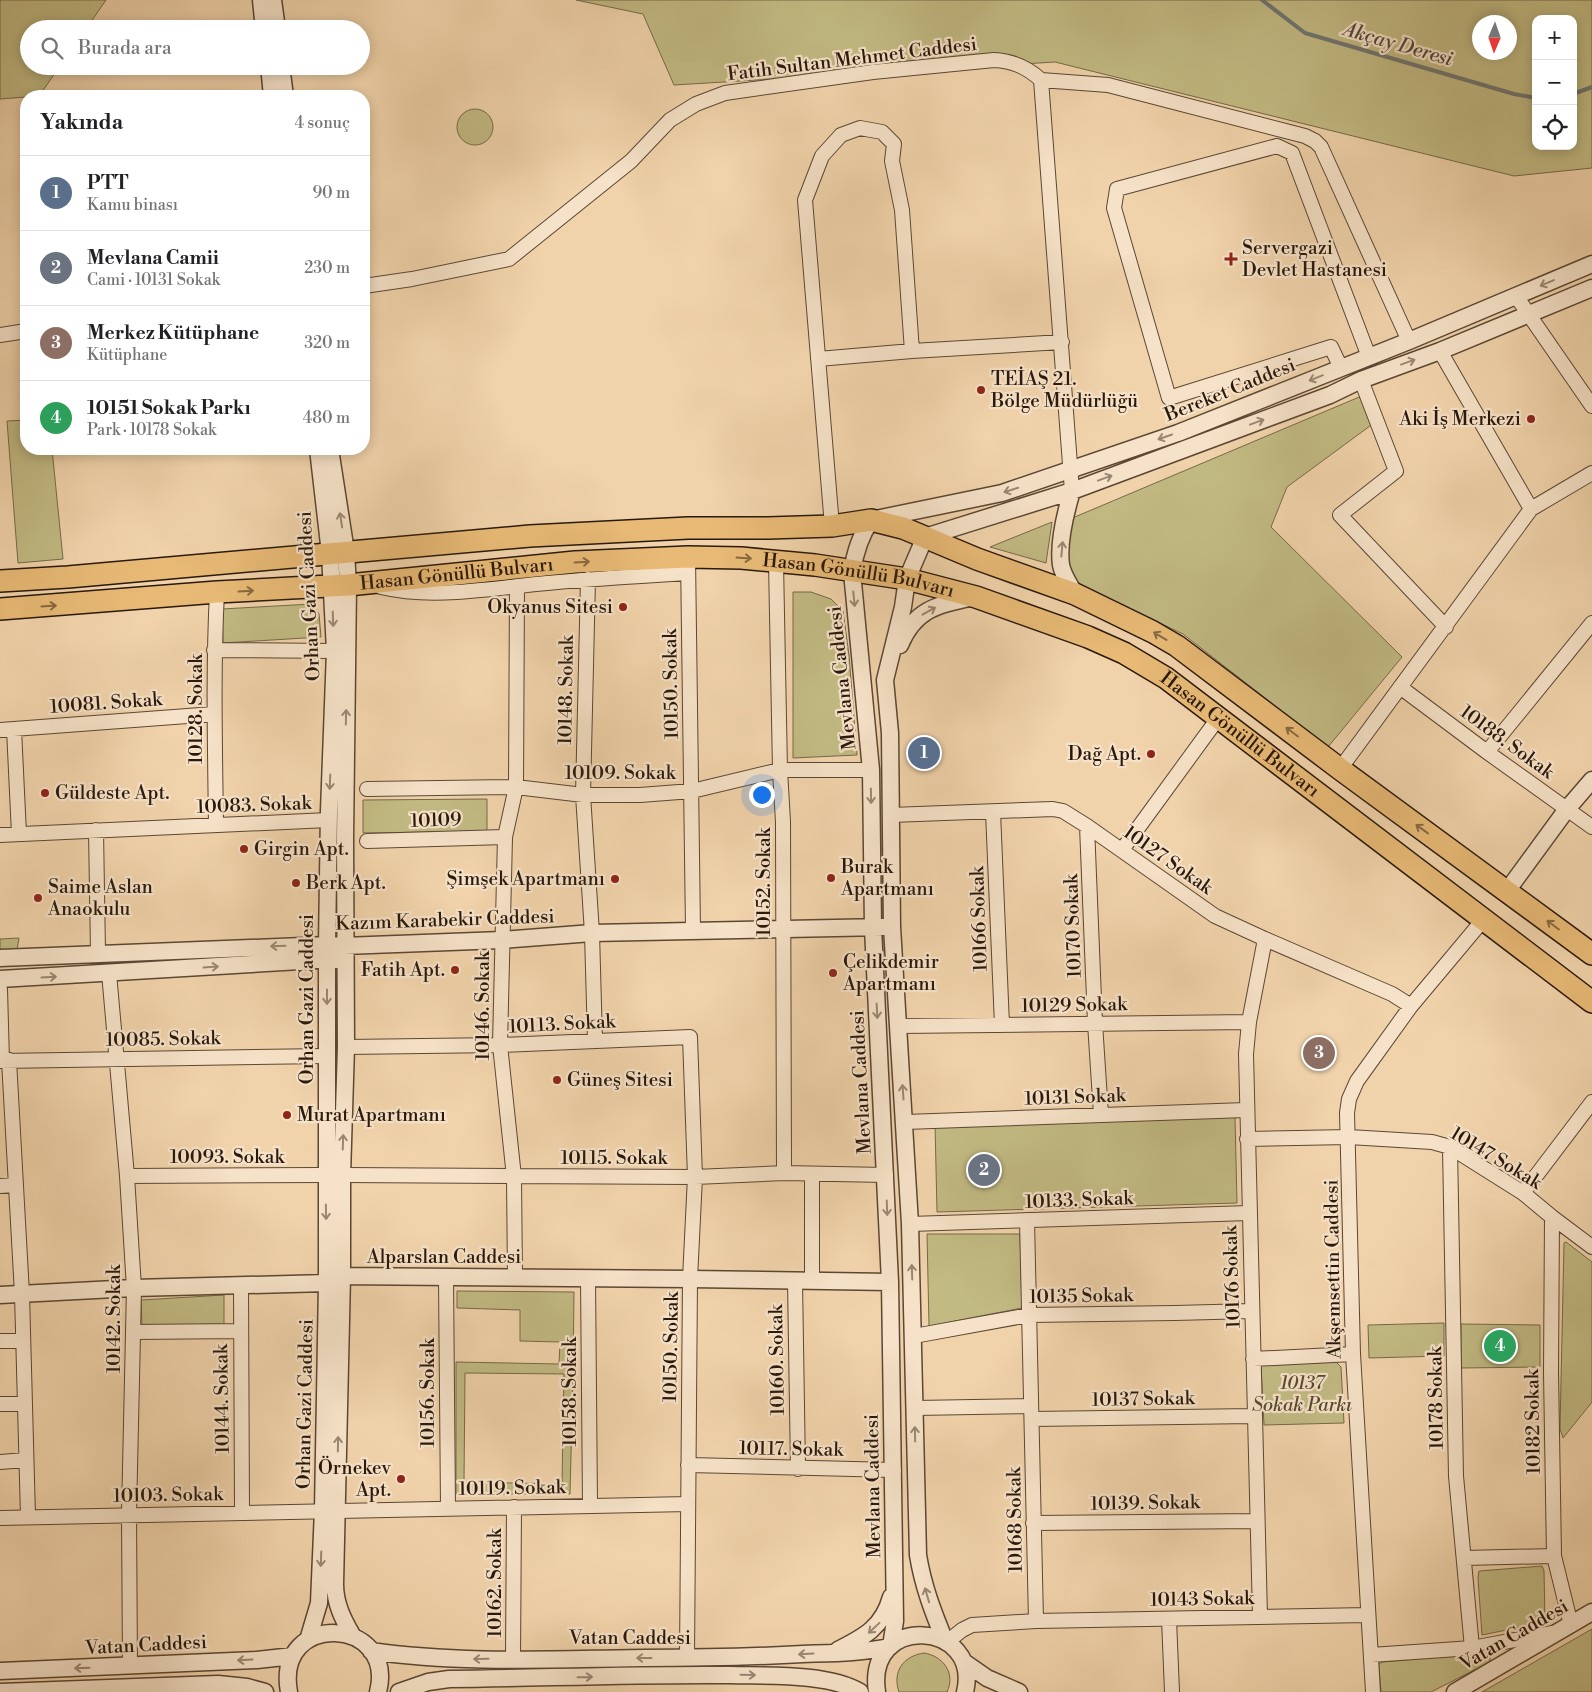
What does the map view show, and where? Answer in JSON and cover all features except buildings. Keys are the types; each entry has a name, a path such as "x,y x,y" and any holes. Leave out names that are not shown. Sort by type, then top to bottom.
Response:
{"main road":[{"name":"Hasan Gönüllü Bulvarı","path":"0,581 68,577 530,536 678,528 832,526 871,520 903,528 978,559 1075,594 1153,632 1177,646 1340,769 1592,954"},
{"name":"Hasan Gönüllü Bulvarı","path":"0,609 217,592 340,585 575,562 688,565 741,558 815,565 907,579 976,597 1088,637 1124,653 1166,678 1592,1002"}],"street":[{"path":"261,0 263,20"},
{"path":"273,0 276,20"},
{"name":"Fatih Sultan Mehmet Caddesi","path":"370,285 509,259 631,161 670,120 696,104 725,93 873,72 994,60 1008,61 1021,66 1033,72 1041,80"},
{"path":"270,75 271,90"},
{"path":"282,75 284,90"},
{"path":"1075,594 1061,566 1066,511 1072,490 1041,80 1108,86 1305,136 1315,141 1321,147 1409,341"},
{"path":"832,526 805,200 822,156 841,136 860,128 882,132 894,144 892,161 902,210 912,351"},
{"path":"1340,368 1331,347 1168,398 1114,208 1116,189 1277,146 1292,153 1369,357"},
{"name":"Bereket Caddesi","path":"871,520 1002,493 1178,433 1409,341 1592,264"},
{"name":"Bereket Caddesi","path":"926,537 1072,490 1330,395 1361,380 1528,316 1592,288"},
{"path":"1516,296 1592,406"},
{"path":"0,336 20,333"},
{"path":"818,359 1062,342"},
{"path":"1440,351 1532,509"},
{"path":"1361,380 1396,471 1340,515 1446,627"},
{"name":"Orhan Gazi Caddesi","path":"319,455 338,552"},
{"name":"Orhan Gazi Caddesi","path":"308,1640 319,1603 330,1510 342,1276 342,1175 346,1047 340,585 330,455"},
{"path":"1340,769 1532,509 1592,473"},
{"name":"Mevlana Caddesi","path":"871,520 862,533 855,552 852,572 871,770 873,928 890,1282 895,1622 890,1647"},
{"path":"926,537 907,579 903,607 885,680 890,733 892,927 910,1224 918,1555 922,1579 930,1606 946,1641 956,1650 964,1662 987,1678 1019,1692"},
{"name":"10152. Sokak","path":"776,562 780,770 783,822 784,1173"},
{"path":"340,585 379,586 399,591 424,592 588,579 688,565"},
{"name":"10150. Sokak","path":"688,565 693,930"},
{"name":"10148. Sokak","path":"588,579 583,795 592,933 596,1041"},
{"name":"Orhan Gazi Caddesi","path":"340,585 335,652 329,820 326,1056 327,1283 330,1510 335,1592 340,1611 352,1636"},
{"name":"10146. Sokak","path":"515,1278 514,1177 500,1045 505,837 516,787 518,586"},
{"name":"10128. Sokak","path":"216,825 214,650 217,592"},
{"path":"885,680 906,631 917,617 941,604 976,597"},
{"path":"1487,752 1592,622"},
{"path":"214,650 335,652"},
{"name":"10188. Sokak","path":"1400,687 1592,827"},
{"name":"10081. Sokak","path":"0,730 214,714"},
{"path":"1122,850 1220,718"},
{"path":"14,729 19,834"},
{"name":"10109. Sokak","path":"367,789 516,787 583,795 640,795 692,791 780,770 871,770"},
{"path":"1506,891 1567,809 1592,780"},
{"name":"10127 Sokak","path":"891,815 1062,811 1122,850 1215,916 1392,994 1412,1006"},
{"name":"10166 Sokak","path":"993,812 1002,1025"},
{"name":"10083. Sokak","path":"0,835 329,820"},
{"name":"10170 Sokak","path":"1087,826 1095,1023 1101,1115"},
{"path":"96,830 98,953"},
{"name":"10109","path":"368,840 505,837"},
{"name":"Akşemsettin Caddesi","path":"1373,1692 1353,1354 1349,1099 1357,1081 1412,1006 1482,920"},
{"name":"Kazım Karabekir Caddesi","path":"0,958 98,953 345,953 592,933 892,927"},
{"name":"10176 Sokak","path":"1260,1616 1246,1054 1249,1022 1266,939"},
{"name":"Kazım Karabekir Caddesi","path":"0,979 109,973 327,952"},
{"name":"10142. Sokak","path":"109,973 128,1176 134,1288 129,1514 130,1666"},
{"path":"0,989 4,1061 16,1186 22,1294 28,1517"},
{"name":"10129 Sokak","path":"899,1026 1249,1022"},
{"name":"10150. Sokak","path":"687,1658 690,1279 695,1177 690,1037"},
{"name":"10113. Sokak","path":"346,1047 500,1045 690,1037"},
{"name":"10085. Sokak","path":"4,1061 326,1056"},
{"path":"1523,1193 1592,1102"},
{"name":"10131 Sokak","path":"905,1122 1246,1110"},
{"name":"10147 Sokak","path":"1247,1139 1349,1137 1432,1142 1450,1147 1523,1193 1592,1247"},
{"name":"10178 Sokak","path":"1450,1147 1456,1476 1472,1648"},
{"name":"10115. Sokak","path":"342,1175 695,1177 784,1173 886,1175"},
{"name":"10093. Sokak","path":"128,1176 326,1175"},
{"path":"812,1175 812,1281"},
{"path":"0,1186 16,1186"},
{"name":"10133. Sokak","path":"910,1224 1249,1213"},
{"name":"10182 Sokak","path":"1552,1217 1551,1372 1554,1556 1566,1628"},
{"name":"10168 Sokak","path":"1027,1220 1036,1621"},
{"name":"Alparslan Caddesi","path":"0,1295 134,1288 327,1283 342,1276 890,1282"},
{"name":"10156. Sokak","path":"446,1278 448,1508"},
{"name":"10158. Sokak","path":"588,1278 590,1505"},
{"name":"10160. Sokak","path":"795,1281 798,1469"},
{"name":"10144. Sokak","path":"241,1285 242,1512"},
{"name":"10135 Sokak","path":"914,1336 1029,1315 1251,1310"},
{"path":"134,1332 240,1331"},
{"path":"0,1342 24,1341"},
{"path":"1253,1359 1353,1354"},
{"path":"0,1404 25,1404"},
{"name":"10137 Sokak","path":"915,1408 1254,1416"},
{"path":"0,1462 26,1460"},
{"name":"10117. Sokak","path":"688,1466 894,1470"},
{"name":"10119. Sokak","path":"330,1510 688,1504"},
{"name":"10162. Sokak","path":"513,1659 514,1507"},
{"name":"10103. Sokak","path":"0,1518 330,1510"},
{"name":"10139. Sokak","path":"1033,1523 1257,1521"},
{"path":"1464,1558 1554,1556"},
{"path":"833,1653 864,1636 874,1628 888,1609 894,1585"},
{"name":"Vatan Caddesi","path":"1455,1692 1592,1612"},
{"name":"10143 Sokak","path":"946,1641 972,1625 1036,1621 1368,1615"},
{"path":"1169,1618 1172,1692"},
{"path":"1371,1655 1472,1648 1566,1628"},
{"name":"Vatan Caddesi","path":"290,1692 287,1680 288,1668 293,1656 308,1640 322,1633 337,1632 352,1636 363,1642 371,1650 441,1659 687,1658 833,1653 871,1651 890,1647 902,1638 918,1634 932,1635 946,1641"},
{"path":"878,1692 876,1676 880,1660 890,1647"},
{"path":"371,1650 378,1663 381,1676 378,1692"},
{"name":"Vatan Caddesi","path":"0,1671 257,1660 293,1656"},
{"path":"964,1662 967,1676 965,1692"},
{"name":"Vatan Caddesi","path":"399,1692 428,1682 449,1679 696,1675 768,1676 819,1680 852,1688 860,1692"},
{"path":"0,1692 218,1684 247,1687 264,1692"}],"green space":[{"path":"0,0 106,0 92,20 20,20 20,75 54,75 43,90 20,90 20,97 0,99"},
{"path":"576,0 1592,0 1592,168 1514,176 1055,62 674,85 643,14"},
{"path":"475,109 487,115 493,127 487,139 475,145 463,139 457,127 463,115"},
{"path":"1364,395 1374,423 1287,487 1271,527 1402,657 1328,747 1183,634 1063,577 1070,519"},
{"path":"20,420 20,455 53,455 63,559 18,563 7,421"},
{"path":"1052,522 1046,563 990,547"},
{"path":"793,592 811,592 831,599 843,611 849,655 857,755 793,758"},
{"path":"312,604 319,614 321,637 223,643 222,609"},
{"path":"487,799 487,831 363,833 363,800"},
{"path":"19,938 17,950 0,951 0,939"},
{"path":"1235,1117 1237,1203 937,1212 935,1124"},
{"path":"927,1234 1020,1234 1022,1308 929,1326"},
{"path":"1566,1242 1592,1262 1592,1402 1563,1438 1560,1429 1564,1243"},
{"path":"457,1291 574,1292 570,1494 456,1494 456,1362 559,1364 560,1342 520,1341 520,1310 457,1308","holes":["465,1373 564,1374 562,1484 464,1482"]},
{"path":"224,1295 224,1327 142,1326 141,1300"},
{"path":"1444,1323 1444,1356 1369,1358 1368,1325"},
{"path":"1461,1324 1540,1325 1540,1367 1461,1368"},
{"name":"10137 Sokak Parkı","path":"1336,1362 1341,1367 1344,1423 1264,1425 1261,1365"},
{"path":"1542,1566 1544,1571 1545,1622 1482,1635 1479,1571"},
{"path":"1592,1629 1592,1692 1482,1692"},
{"path":"924,1653 937,1658 946,1666 950,1678 947,1692 899,1692 897,1678 901,1666 910,1658"},
{"path":"1483,1653 1490,1657 1490,1662 1431,1692 1381,1692 1379,1664 1382,1662"}],"waterway":[{"name":"Akçay Deresi","path":"1262,0 1305,33 1514,94 1532,97"},
{"name":"Akçay Deresi","path":"1577,93 1592,87"}],"place":[{"name":"Servergazi Devlet Hastanesi","path":"1231,259"},
{"name":"TEİAŞ 21. Bölge Müdürlüğü","path":"981,390"},
{"name":"Aki İş Merkezi","path":"1531,419"},
{"name":"Okyanus Sitesi","path":"623,607"},
{"name":"PTT","path":"924,753"},
{"name":"Dağ Apt.","path":"1151,754"},
{"name":"Güldeste Apt.","path":"45,793"},
{"name":"Girgin Apt.","path":"244,849"},
{"name":"Burak Apartmanı","path":"831,878"},
{"name":"Şimşek Apartmanı","path":"615,879"},
{"name":"Berk Apt.","path":"296,883"},
{"name":"Saime Aslan Anaokulu","path":"38,898"},
{"name":"Fatih Apt.","path":"455,970"},
{"name":"Çelikdemir Apartmanı","path":"833,973"},
{"name":"Merkez Kütüphane","path":"1319,1053"},
{"name":"Güneş Sitesi","path":"557,1080"},
{"name":"Murat Apartmanı","path":"287,1115"},
{"name":"Mevlana Camii","path":"984,1170"},
{"name":"10151 Sokak Parkı","path":"1500,1346"},
{"name":"Örnekev Apt.","path":"401,1479"}]}
